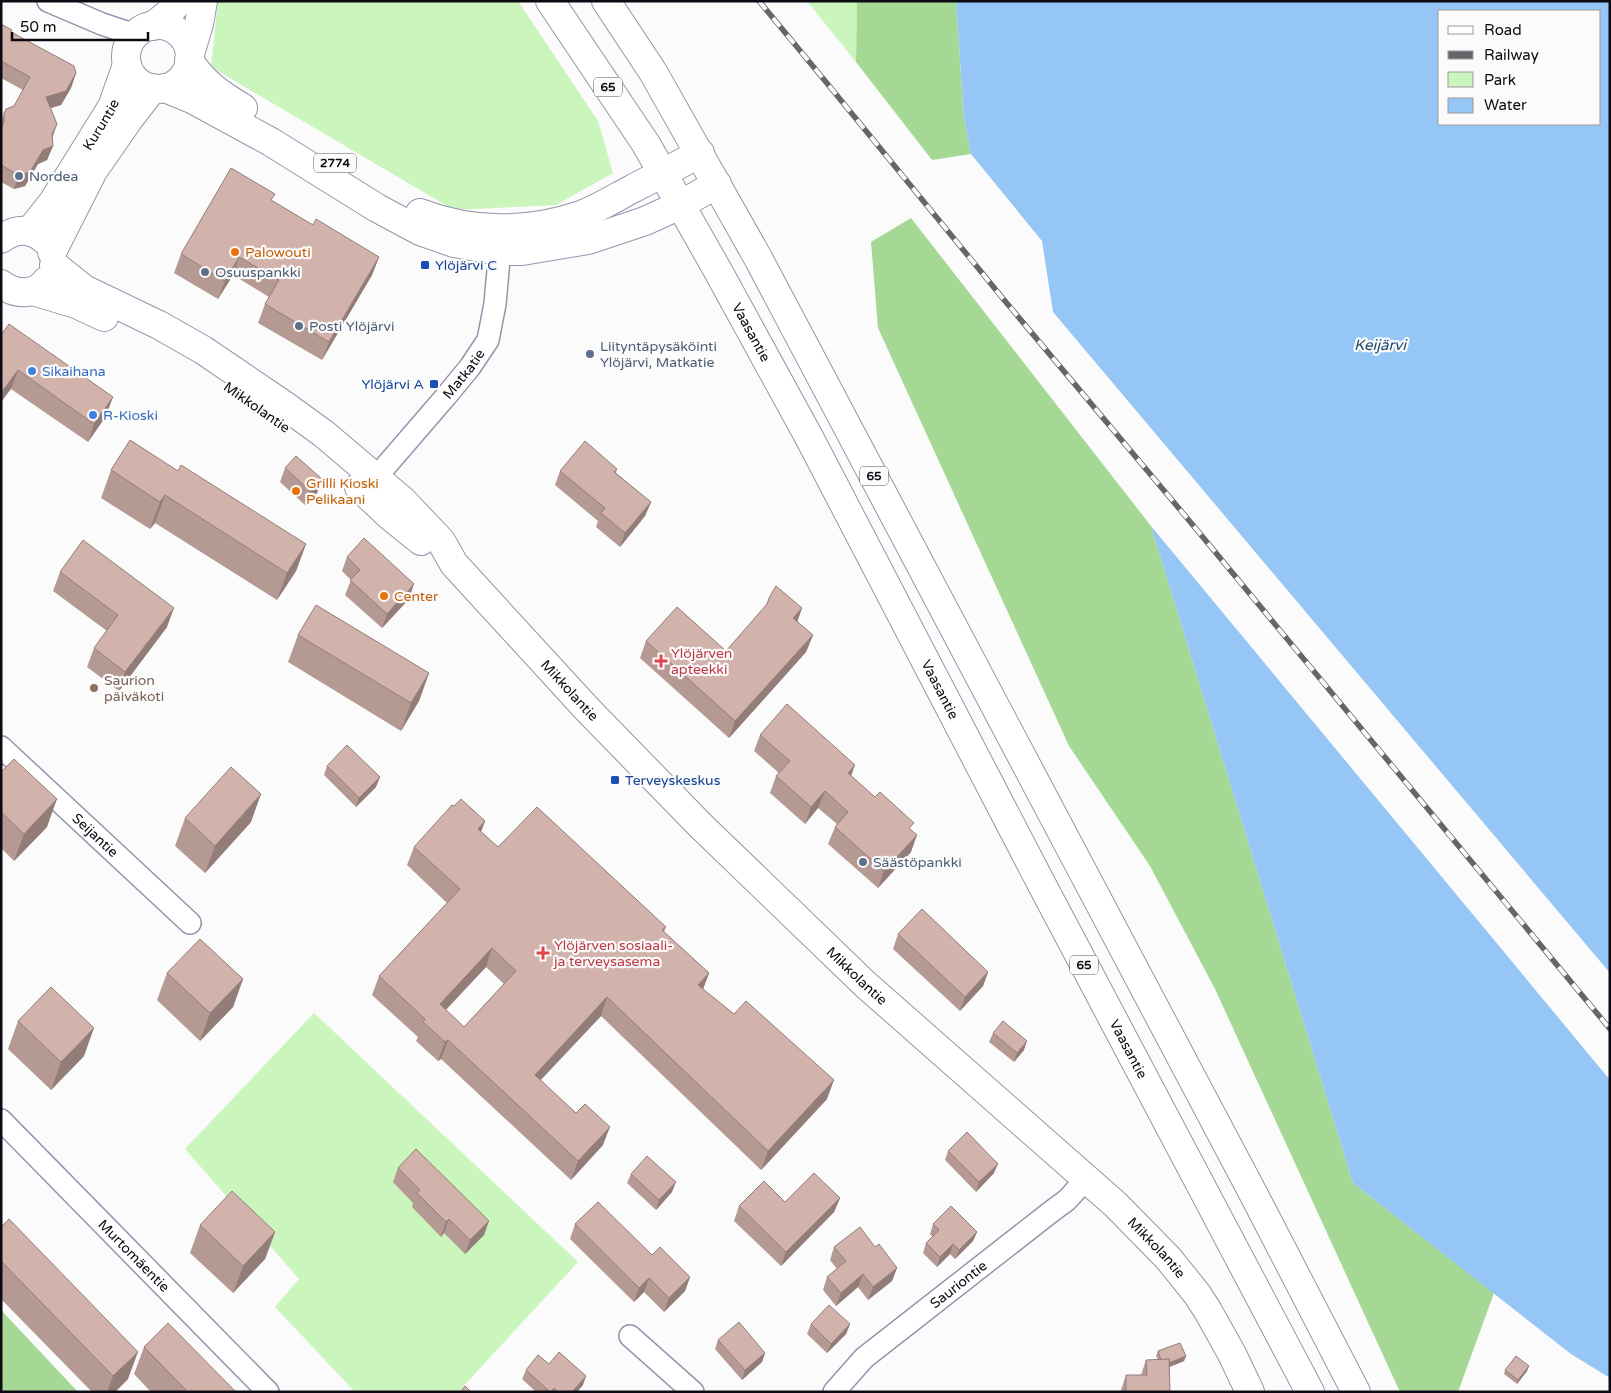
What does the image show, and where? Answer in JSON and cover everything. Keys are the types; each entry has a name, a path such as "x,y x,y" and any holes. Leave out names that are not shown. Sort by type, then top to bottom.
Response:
{"main road":[{"path":"179,1 168,14 131,40 126,52 127,65 136,80 144,85 159,88 174,84 182,78 187,69 203,1"},
{"name":"Vaasantie","path":"550,1 646,144 814,448 1310,1392"},
{"name":"65","path":"606,1 653,72 700,153 844,418 1356,1392"},
{"path":"144,30 164,26 175,30 184,38 190,57"},
{"name":"2774","path":"190,57 196,71 204,81 227,99 414,210 438,220 470,226 522,251 588,240 645,221 717,184"},
{"name":"Kuruntie","path":"10,233 53,202 112,107 127,65"},
{"name":"2774","path":"159,88 192,99 263,138 342,187 420,231 454,243 500,240 582,214 700,153"},
{"name":"Kuruntie","path":"12,293 43,285 47,281 50,276 53,258 93,171 128,119 159,88"},
{"name":"Mikkolantie","path":"10,233 44,239 53,258 84,289 159,325 202,350 324,434 370,485 390,516 436,554 454,564 587,709 700,825 866,985 1116,1205 1168,1258 1183,1275 1208,1311 1250,1392"},
{"name":"Mikkolantie","path":"12,293 76,304 133,331 228,386 370,485"}],"street":[{"path":"48,1 102,24 144,30"},
{"name":"Matkatie","path":"370,485 453,388 488,340 495,304 500,240"},
{"name":"Seijantie","path":"1,747 190,923"},
{"name":"Murtomäentie","path":"1,1120 268,1392"},
{"name":"Sauriontie","path":"834,1392 864,1358 1067,1200 1086,1180"},
{"path":"630,1336 693,1392"}],"green space":[{"path":"218,1 518,1 598,121 613,173 556,205 454,210 211,67"},
{"path":"807,1 857,1 856,62"},
{"path":"857,1 956,1 964,118 971,154 932,160 856,62"},
{"path":"911,218 1151,526 1353,1183 1494,1293 1458,1392 1400,1392 1215,989 1150,866 1069,746 878,328 871,242"},
{"path":"314,1013 578,1262 458,1392 355,1392 275,1307 299,1279 185,1149"},
{"path":"1,1310 78,1392 1,1392"}],"water":[{"name":"Keijärvi","path":"956,1 1610,1 1610,973 1053,312 1042,241 971,154 964,118"},
{"path":"1151,526 1610,1080 1610,1378 1571,1354 1353,1183"}],"building":[{"path":"1,24 12,30 11,32 74,66 76,73 66,91 46,97 57,124 52,134 53,146 43,150 30,172 19,175 1,165 1,128 6,109 14,106 30,77 1,61"},
{"path":"231,168 275,194 271,200 313,225 316,219 379,257 329,342 265,304 279,280 239,257 225,281 181,254"},
{"path":"9,324 113,397 94,424 18,370 1,393 1,335"},
{"path":"130,440 178,471 181,465 306,544 287,573 165,495 160,502 111,470"},
{"path":"585,441 617,469 614,472 651,502 625,533 601,513 605,508 560,471"},
{"path":"296,456 322,479 310,491 285,468"},
{"path":"364,538 414,584 387,614 350,580 360,570 347,557"},
{"path":"83,540 174,608 125,672 94,648 118,615 60,572"},
{"path":"776,586 802,608 793,618 813,635 735,721 646,641 677,607 726,651 767,604"},
{"path":"316,605 429,673 411,703 298,635"},
{"path":"787,704 855,765 848,773 875,797 880,792 914,823 909,828 917,835 884,871 835,827 848,812 825,791 811,807 776,776 790,761 760,735"},
{"path":"347,745 380,777 359,798 327,766"},
{"path":"14,759 57,799 24,834 1,812 1,772"},
{"path":"231,767 261,794 215,846 185,818"},
{"path":"461,799 485,821 478,829 498,847 537,807 666,927 662,930 709,973 698,985 734,1014 746,1001 834,1080 768,1151 607,997 535,1075 576,1113 585,1104 610,1127 578,1161 448,1040 445,1042 423,1022 425,1019 379,976 460,889 414,847 452,805 454,806","holes":["492,948 516,971 464,1027 440,1004"]},
{"path":"922,909 988,972 965,997 898,934"},
{"path":"200,939 243,979 210,1013 167,973"},
{"path":"51,987 94,1028 61,1062 18,1021"},
{"path":"1003,1021 1027,1041 1017,1053 993,1033"},
{"path":"967,1132 998,1164 979,1182 948,1151"},
{"path":"416,1149 489,1221 470,1240 449,1219 446,1222 417,1193 420,1190 398,1168"},
{"path":"647,1156 676,1182 659,1200 631,1174"},
{"path":"814,1173 840,1198 786,1252 739,1206 764,1181 785,1202"},
{"path":"232,1191 275,1232 243,1266 200,1225"},
{"path":"598,1202 652,1255 660,1247 690,1277 669,1298 649,1278 639,1288 575,1224"},
{"path":"951,1206 977,1232 959,1250 953,1244 940,1257 926,1243 939,1230 933,1224"},
{"path":"9,1219 138,1352 113,1376 1,1261 1,1227"},
{"path":"860,1227 875,1247 879,1244 897,1268 873,1287 863,1274 841,1293 827,1277 846,1261 834,1247"},
{"path":"829,1305 850,1324 831,1344 811,1324"},
{"path":"739,1322 765,1353 745,1370 718,1340"},
{"path":"168,1323 236,1392 188,1392 144,1347"},
{"path":"1180,1343 1186,1356 1169,1363 1169,1359 1161,1360 1158,1351"},
{"path":"559,1352 586,1376 572,1392 558,1392 554,1388 550,1392 526,1370 538,1355 549,1364"},
{"path":"1516,1356 1529,1366 1518,1380 1505,1370"},
{"path":"1169,1359 1170,1392 1126,1392 1126,1375 1147,1375 1146,1360"},
{"path":"465,1386 471,1392 460,1392"}],"railway":[{"path":"759,1 1005,301 1610,1029"}],"place":[{"name":"Nordea","path":"19,176"},
{"name":"Palowouti","path":"235,252"},
{"name":"Ylöjärvi C","path":"425,265"},
{"name":"Osuuspankki","path":"205,272"},
{"name":"Posti Ylöjärvi","path":"299,326"},
{"name":"Liityntäpysäköinti Ylöjärvi, Matkatie","path":"590,354"},
{"name":"Sikaihana","path":"32,371"},
{"name":"Ylöjärvi A","path":"434,384"},
{"name":"R-Kioski","path":"93,415"},
{"name":"Grilli Kioski Pelikaani","path":"296,491"},
{"name":"Center","path":"384,596"},
{"name":"Ylöjärven apteekki","path":"661,661"},
{"name":"Saurion päiväkoti","path":"94,688"},
{"name":"Terveyskeskus","path":"615,780"},
{"name":"Säästöpankki","path":"863,862"},
{"name":"Ylöjärven sosiaali- ja terveysasema","path":"543,953"}]}
